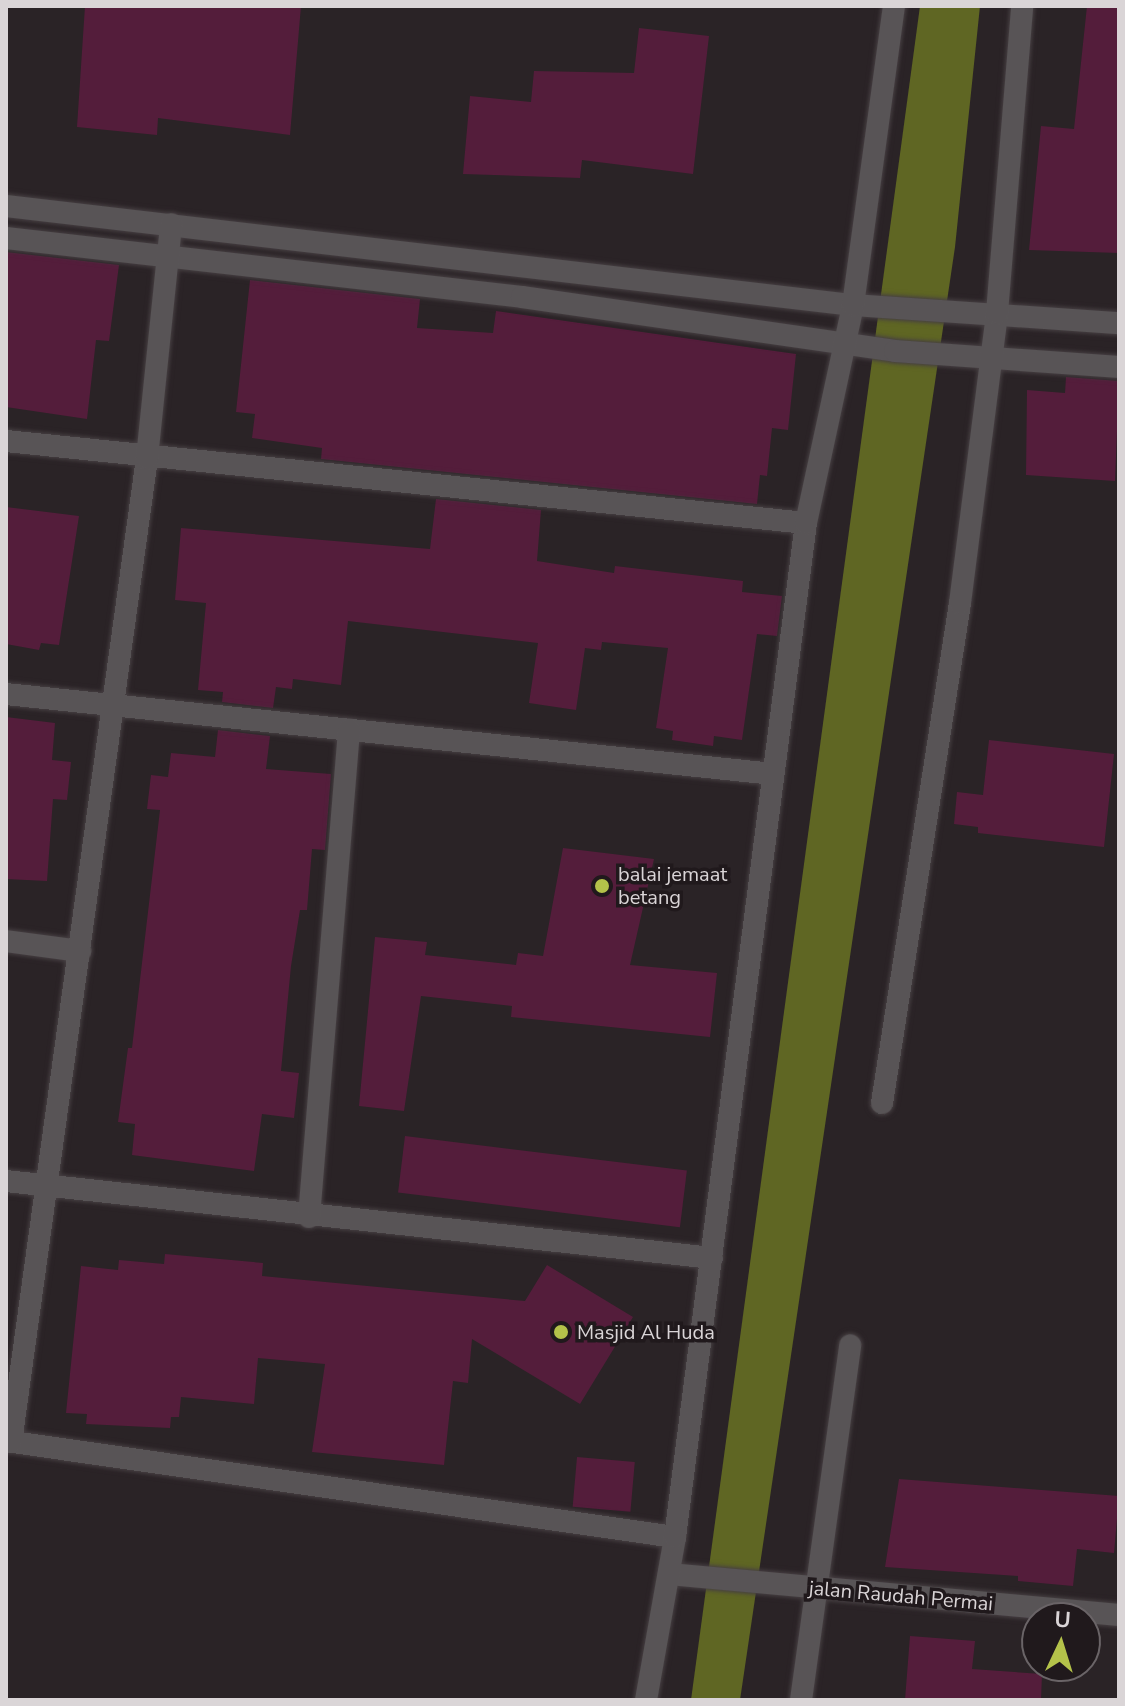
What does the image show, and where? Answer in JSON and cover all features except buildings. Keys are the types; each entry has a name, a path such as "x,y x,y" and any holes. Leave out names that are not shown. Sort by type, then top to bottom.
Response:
{"street":[{"path":"646,1700 675,1537 806,523 841,341 853,305 894,6"},
{"path":"882,1103 960,603 997,313 1022,6"},
{"path":"6,206 853,305 1119,323"},
{"path":"171,224 147,458 114,707 8,1441 675,1537"},
{"path":"6,238 522,297 895,351 1119,367"},
{"path":"6,441 147,458 806,523"},
{"path":"6,694 773,774"},
{"path":"309,1217 349,730"},
{"path":"6,941 80,951"},
{"path":"6,1181 309,1217 712,1258"},
{"path":"801,1700 819,1589 850,1345"},
{"name":"jalan Raudah Permai","path":"669,1574 1119,1615"}],"shaded area":[{"path":"920,6 980,6 955,247 740,1700 691,1700"}],"place":[{"name":"balai jemaat betang","path":"602,886"},
{"name":"Masjid Al Huda","path":"561,1332"}]}
